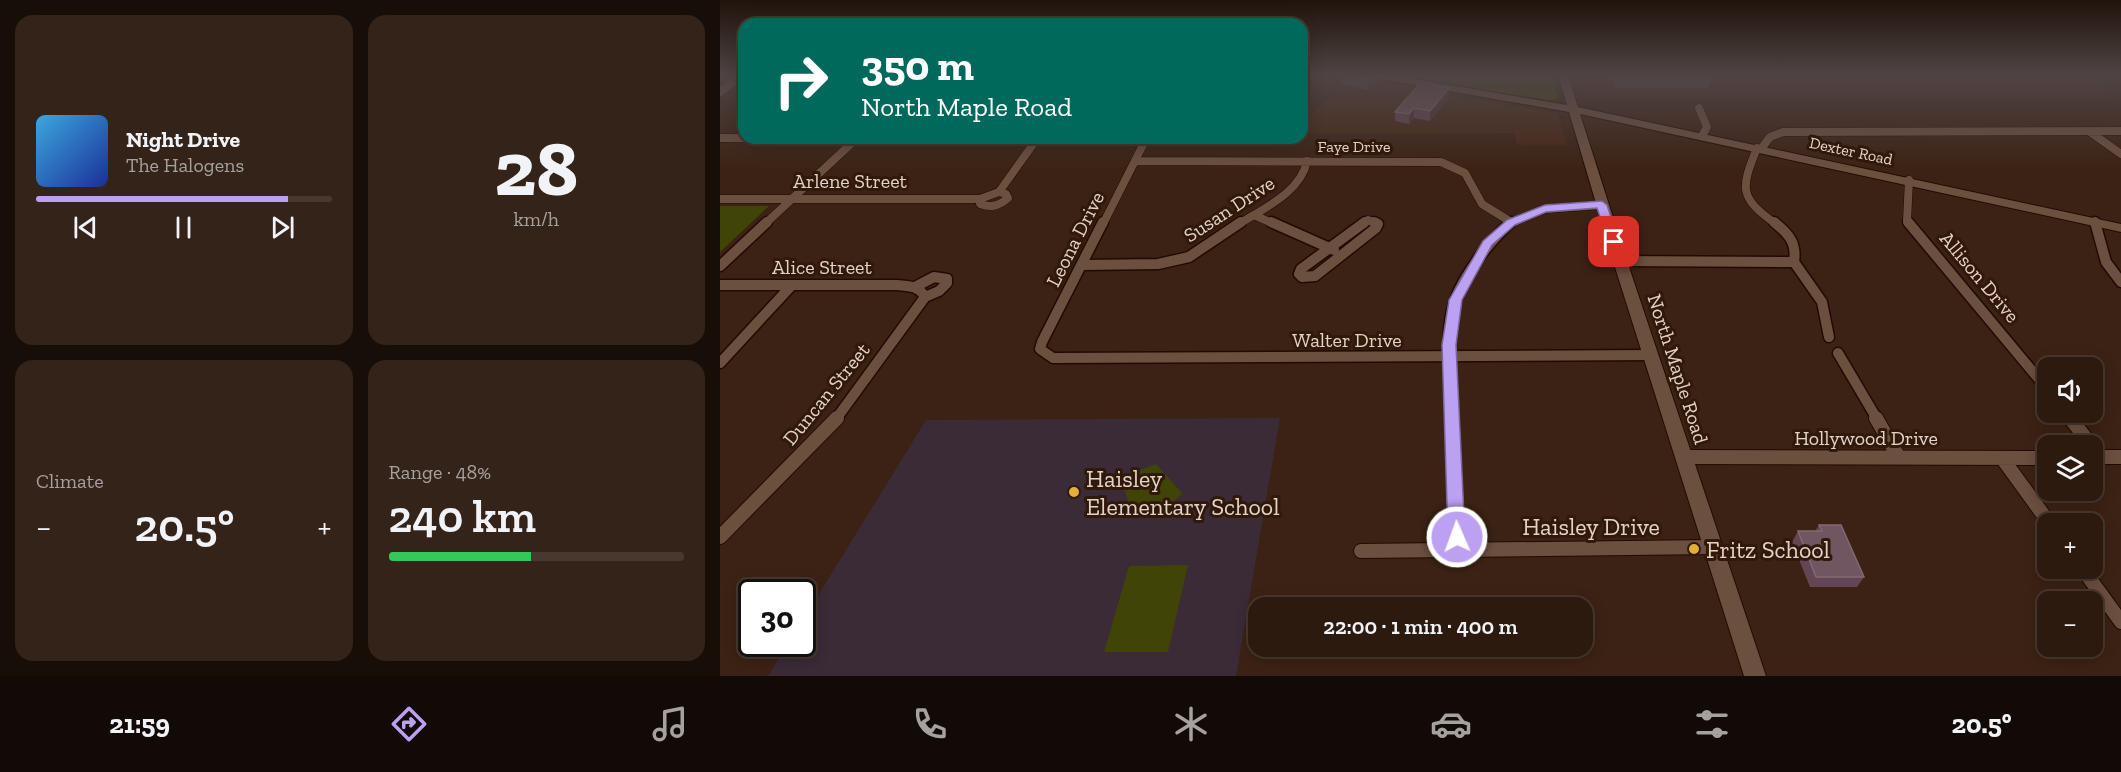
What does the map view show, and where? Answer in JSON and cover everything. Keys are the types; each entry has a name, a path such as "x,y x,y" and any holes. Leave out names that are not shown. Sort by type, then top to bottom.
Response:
{"main road":[{"name":"Dexter Road","path":"1560,107 1909,180 2121,228"},
{"name":"North Maple Road","path":"1574,109 1602,205 1755,676"}],"street":[{"path":"1699,108 1707,127 1702,136"},
{"path":"1829,337 1819,296 1794,262 1796,251 1792,240 1746,196 1744,186 1759,148 1770,137 1783,132 2121,131"},
{"path":"2090,132 2121,154"},
{"path":"720,138 738,138"},
{"path":"720,267 851,144"},
{"path":"999,192 1033,144"},
{"name":"Leona Drive","path":"1045,354 1040,349 1042,342 1144,144"},
{"name":"Faye Drive","path":"1135,161 1424,161 1452,165 1469,176 1479,200 1489,210 1511,222"},
{"name":"Susan Drive","path":"1082,265 1158,264 1176,261 1204,249 1292,189 1305,172 1307,161"},
{"name":"Allison Drive","path":"1909,180 1905,210 1907,221 2037,377"},
{"name":"Arlene Street","path":"720,199 980,199 999,192 1006,194 1008,198 1003,202 985,206 980,204 980,199"},
{"path":"1457,549 1449,358 1451,318 1455,300 1488,243 1511,222 1545,209 1602,205"},
{"path":"1254,215 1342,254"},
{"path":"1368,220 1378,224 1315,276 1302,278 1299,274 1301,269 1328,247 1361,222 1368,220"},
{"path":"2095,222 2098,243 2121,282"},
{"path":"1620,261 1764,260 1794,262"},
{"name":"Alice Street","path":"720,285 792,285 921,292"},
{"path":"720,363 792,285"},
{"name":"Duncan Street","path":"720,537 832,424 921,292"},
{"path":"1838,353 1898,456"},
{"name":"Walter Drive","path":"1045,354 1067,360 1651,355"},
{"path":"2074,423 2084,435"},
{"name":"Hollywood Drive","path":"1685,458 1898,456 2037,458"},
{"path":"2103,457 2121,457"},
{"path":"2002,458 2042,513"},
{"name":"Haisley Drive","path":"1361,551 1713,548"},
{"path":"2090,579 2121,622"}],"shaded area":[{"path":"1319,107 1517,107 1558,114 1567,145 1517,145 1514,133 1308,134 1308,117"},
{"path":"720,206 769,206 720,252"},
{"name":"Haisley Elementary School","path":"1280,418 1236,676 768,676 780,657 816,657 816,599 926,420"},
{"path":"1156,464 1182,493 1178,498 1166,504 1132,512 1120,478"},
{"path":"1188,565 1168,652 1104,652 1129,566"}],"building":[{"path":"1400,107 1434,107 1430,111 1414,108 1409,114 1395,112"},
{"path":"1819,525 1841,525 1864,577 1816,577 1798,531 1822,531"}],"place":[{"name":"Haisley Elementary School","path":"1074,492"},
{"name":"Fritz School","path":"1694,549"}],"route":[{"path":"1457,537 1449,345 1455,300 1464,281 1488,243 1498,233 1511,222 1545,209 1602,205 1614,242"}]}
